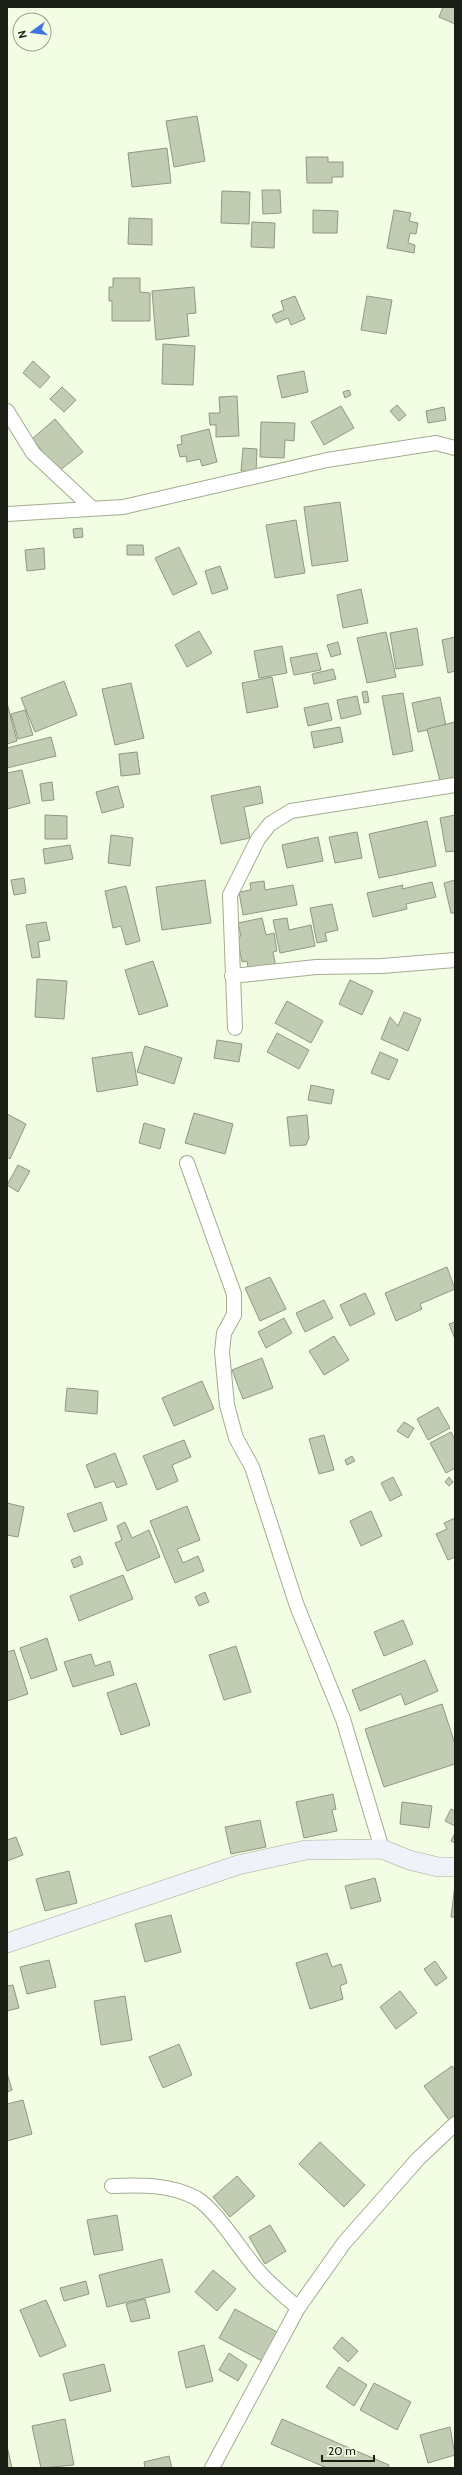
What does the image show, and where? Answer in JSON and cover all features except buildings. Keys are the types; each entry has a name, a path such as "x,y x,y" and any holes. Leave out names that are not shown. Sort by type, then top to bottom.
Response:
{"street":[{"path":"7,411 33,453 92,508"},
{"path":"7,514 123,507 327,460 436,443 455,448"},
{"path":"235,1028 230,895 248,856 270,824 291,811 455,785"},
{"path":"232,976 316,967 382,966 455,960"},
{"path":"187,1164 234,1294 234,1315 224,1332 222,1352 227,1405 236,1438 252,1467 297,1606 343,1719 382,1849"},
{"path":"7,1943 238,1865 306,1850 382,1849 409,1860 438,1867 455,1867"},
{"path":"212,2468 298,2308 344,2243 418,2159 455,2124"},
{"path":"112,2186 138,2185 172,2189 197,2199 212,2212 262,2276 298,2308"}]}
